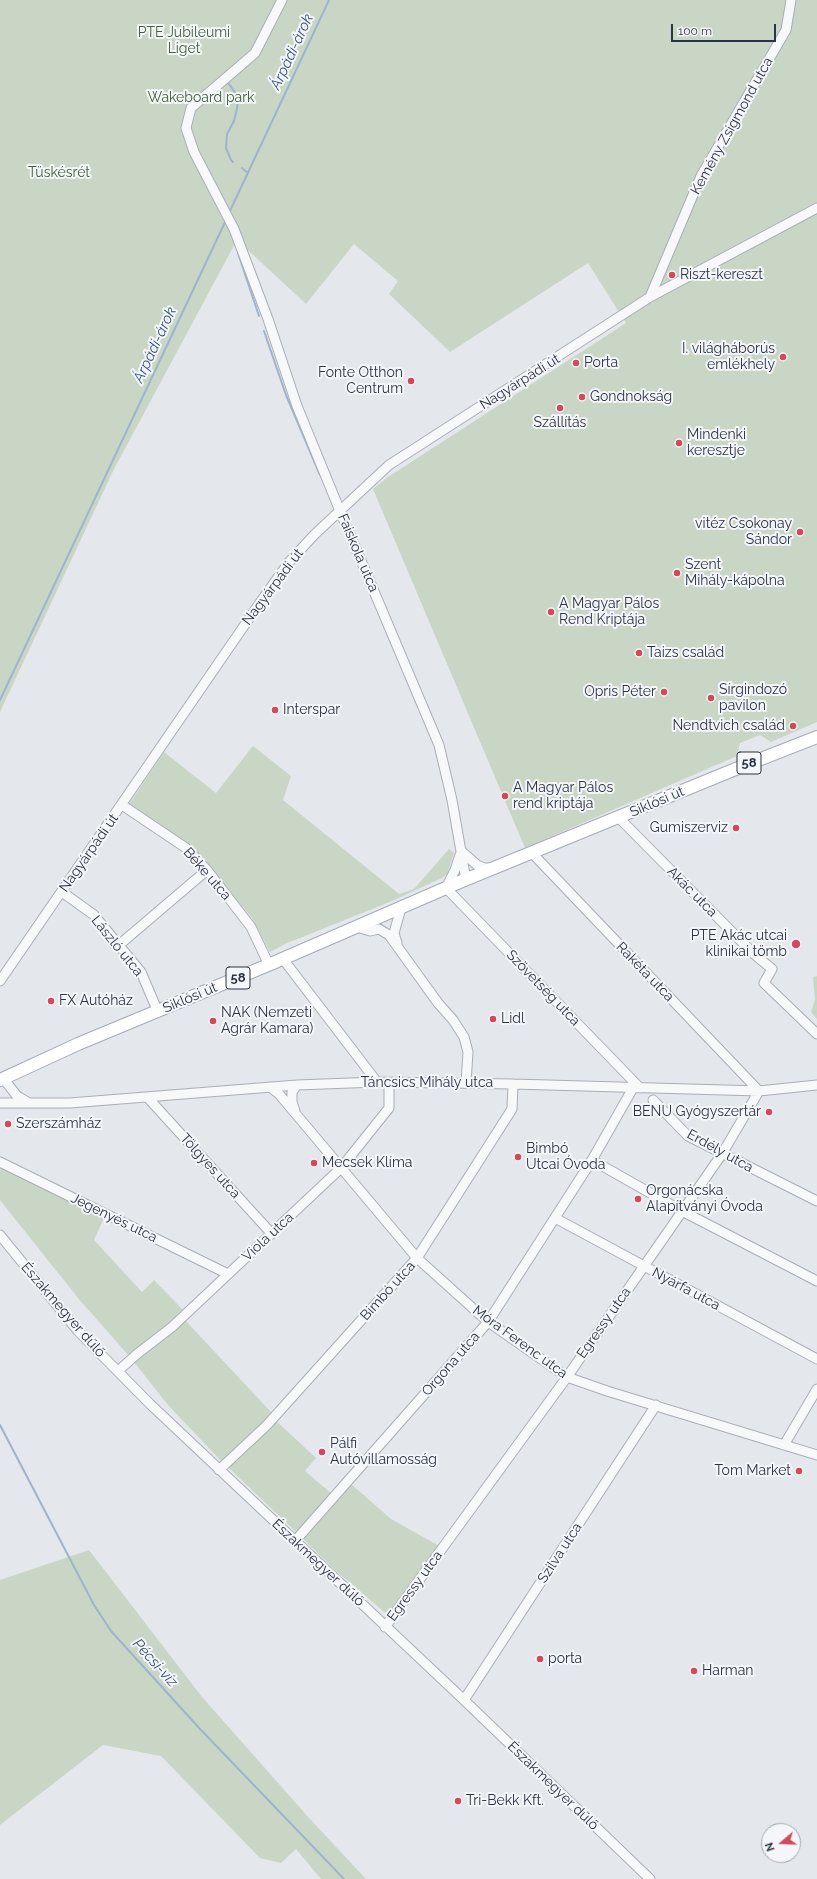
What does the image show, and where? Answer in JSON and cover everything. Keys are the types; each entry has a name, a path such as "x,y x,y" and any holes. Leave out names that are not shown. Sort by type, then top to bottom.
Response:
{"main road":[{"name":"Siklósi út","path":"498,867 817,737"},
{"name":"58","path":"446,888 498,867"},
{"name":"Siklósi út","path":"2,1079 446,888"}],"street":[{"name":"Faiskola utca","path":"282,0 255,53 191,108 186,128 194,152 234,229 268,320 297,406 439,745 452,800 466,880"},
{"name":"Kemény Zsigmond utca","path":"650,297 701,176 786,30 791,0"},
{"name":"Nagyárpádi út","path":"0,981 259,604 289,562 314,534 389,465 581,343 650,297 817,208"},
{"name":"Béke utca","path":"122,805 186,848 207,870 251,927 269,965"},
{"name":"Akác utca","path":"619,818 754,954 772,969 764,983 817,1034"},
{"path":"446,888 455,870 461,851 484,868 498,867"},
{"name":"Rakéta utca","path":"532,853 759,1091"},
{"path":"119,945 207,870"},
{"name":"Szövetség utca","path":"446,888 636,1088"},
{"name":"László utca","path":"62,892 94,915 141,972 158,1012"},
{"path":"401,908 394,933 398,946 404,957"},
{"path":"357,927 370,931 379,929 384,931 464,1037 469,1061 466,1083"},
{"path":"283,959 377,1082"},
{"name":"Táncsics Mihály utca","path":"2,1079 22,1100 38,1103"},
{"name":"Táncsics Mihály utca","path":"0,1103 70,1103 148,1098 270,1087 377,1082 513,1084 759,1091 817,1085"},
{"name":"Viola utca","path":"118,1371 172,1327 341,1168 389,1108 389,1083"},
{"name":"Bimbó utca","path":"219,1470 267,1425 417,1258 512,1109 513,1084"},
{"name":"Móra Ferenc utca","path":"297,1086 292,1092 292,1102 297,1115"},
{"name":"Móra Ferenc utca","path":"270,1087 279,1094 417,1258 488,1322 567,1377 817,1455"},
{"name":"Orgona utca","path":"295,1541 488,1322 592,1160 636,1088"},
{"name":"Egressy utca","path":"386,1627 567,1377 722,1154 759,1091"},
{"name":"Tölgyes utca","path":"148,1098 272,1234"},
{"name":"Erdély utca","path":"653,1100 688,1136 817,1201"},
{"path":"592,1160 682,1210 817,1281"},
{"name":"Jegenyés utca","path":"0,1162 228,1274"},
{"name":"Nyárfa utca","path":"555,1218 817,1359"},
{"name":"Északmegyer dűlő","path":"0,1235 78,1331 169,1424 464,1700 650,1879"},
{"path":"784,1445 817,1389"},
{"name":"Szilva utca","path":"464,1700 656,1405"}],"green space":[{"path":"0,0 817,0 817,722 771,742 760,735 740,743 737,756 525,848 373,489 388,477 626,323 588,263 450,352 389,294 398,281 354,244 306,304 237,240 114,469 0,712"},
{"path":"253,746 291,776 283,800 399,894 414,889 449,849 454,853 447,874 442,878 392,901 285,944 270,952 252,918 189,844 129,804 164,752 216,793"},
{"path":"817,976 817,1019 811,1012 815,1000 813,977"},
{"path":"0,1166 104,1218 94,1240 142,1292 154,1280 185,1312 129,1356 78,1298 0,1200"},
{"path":"184,1319 271,1412 263,1424 222,1462 168,1405 134,1362"},
{"path":"273,1418 316,1458 305,1471 332,1494 297,1533 227,1466"},
{"path":"351,1484 391,1519 441,1547 389,1616 337,1572 302,1538"},
{"path":"89,1550 202,1697 310,1819 366,1879 321,1879 296,1849 281,1863 260,1858 161,1756 103,1745 0,1825 0,1580"}],"waterway":[{"name":"Árpádi-árok","path":"229,213 329,0"},
{"path":"234,77 246,66"},
{"path":"227,81 238,97 234,121 227,134 226,148 233,162"},
{"name":"Árpádi-árok","path":"242,168 248,173"},
{"name":"Árpádi-árok","path":"0,700 226,220"},
{"path":"238,253 259,316"},
{"path":"264,331 286,395 320,475"},
{"name":"Pécsi-víz","path":"0,1425 94,1605 111,1631 201,1730 344,1879"}],"place":[{"name":"Riszt-kereszt","path":"672,275"},
{"name":"I. világháborús emlékhely","path":"783,357"},
{"name":"Porta","path":"576,363"},
{"name":"Fonte Otthon Centrum","path":"411,381"},
{"name":"Gondnokság","path":"582,397"},
{"name":"Szállítás","path":"560,408"},
{"name":"Mindenki keresztje","path":"679,443"},
{"name":"vitéz Csokonay Sándor","path":"800,532"},
{"name":"Szent Mihály-kápolna","path":"677,573"},
{"name":"A Magyar Pálos Rend Kriptája","path":"551,612"},
{"name":"Taizs család","path":"639,653"},
{"name":"Opris Péter","path":"664,692"},
{"name":"Sírgindozó pavilon","path":"711,698"},
{"name":"Interspar","path":"275,710"},
{"name":"Nendtvich család","path":"793,726"},
{"name":"A Magyar Pálos rend kriptája","path":"505,796"},
{"name":"Gumiszerviz","path":"736,828"},
{"name":"PTE Akác utcai klinikai tömb","path":"796,944"},
{"name":"FX Autóház","path":"51,1001"},
{"name":"Lidl","path":"493,1019"},
{"name":"NAK (Nemzeti Agrár Kamara)","path":"213,1021"},
{"name":"BENU Gyógyszertár","path":"769,1112"},
{"name":"Szerszámház","path":"8,1124"},
{"name":"Bimbó Utcai Óvoda","path":"518,1157"},
{"name":"Mecsek Klíma","path":"314,1163"},
{"name":"Orgonácska Alapítványi Óvoda","path":"638,1199"},
{"name":"Pálfi Autóvillamosság","path":"322,1452"},
{"name":"Tom Market","path":"799,1471"},
{"name":"porta","path":"540,1659"},
{"name":"Harman","path":"694,1671"},
{"name":"Tri-Bekk Kft.","path":"458,1801"}],"park label":[{"name":"PTE Jubileumi Liget","path":"184,42"},
{"name":"Wakeboard park","path":"201,98"},
{"name":"Tüskésrét","path":"59,173"}]}
